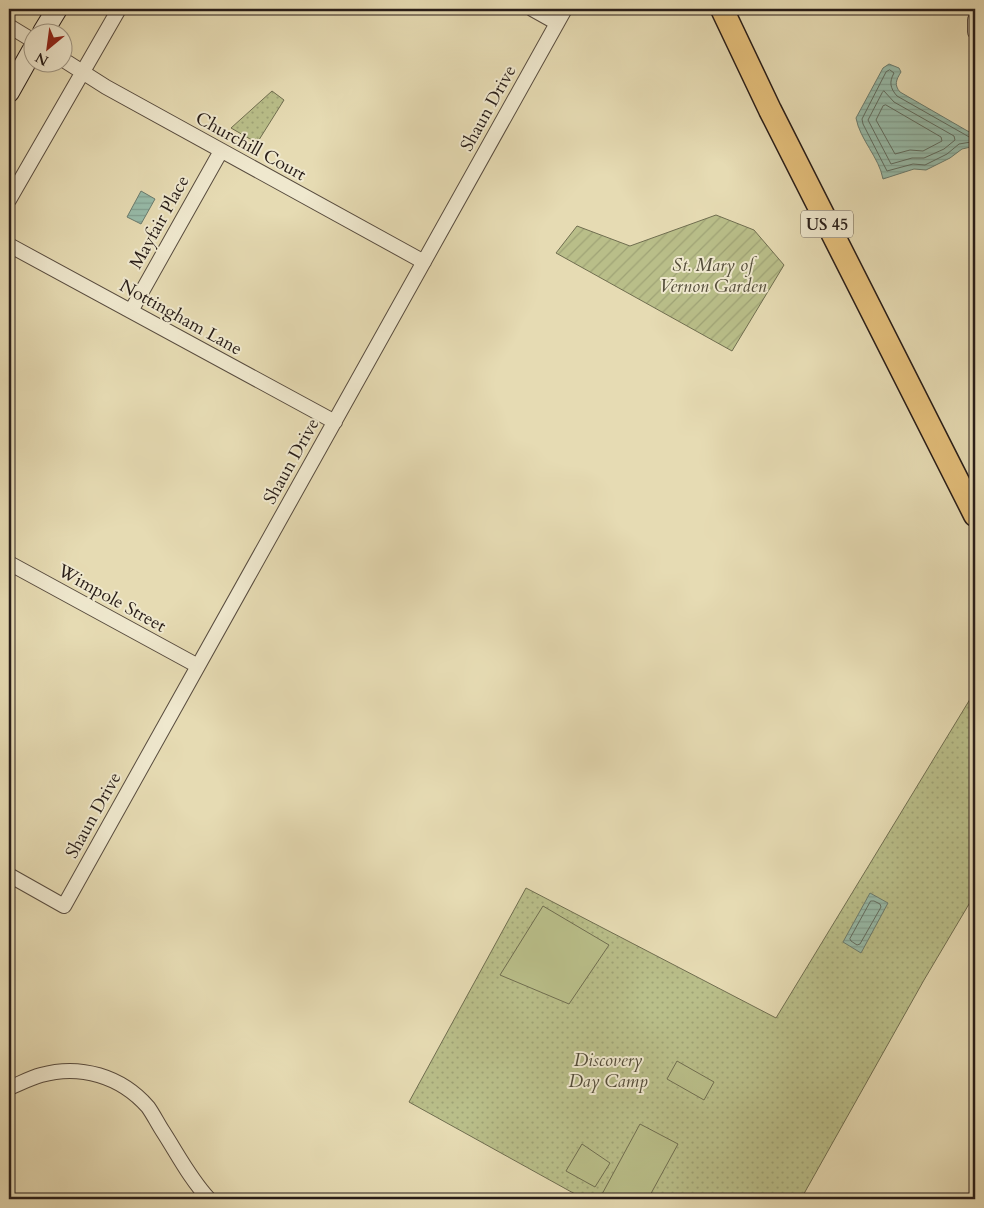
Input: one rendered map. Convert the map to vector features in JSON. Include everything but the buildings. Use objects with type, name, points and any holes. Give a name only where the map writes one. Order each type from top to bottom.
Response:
[{"type":"main road","points":[[49,22],[57,9]]},
{"type":"main road","name":"US 45","points":[[722,9],[770,110],[975,515]]},
{"type":"main road","points":[[9,92],[22,69]]},
{"type":"main road","points":[[951,470],[965,480],[975,484]]},
{"type":"street","points":[[9,200],[119,9]]},
{"type":"street","points":[[532,9],[557,23]]},
{"type":"street","name":"Shaun Drive","points":[[9,875],[64,906],[565,9]]},
{"type":"street","points":[[975,20],[975,32]]},
{"type":"street","points":[[9,26],[22,34]]},
{"type":"street","name":"Churchill Court","points":[[72,66],[221,151],[424,262]]},
{"type":"street","name":"Mayfair Place","points":[[131,311],[221,151]]},
{"type":"street","name":"Nottingham Lane","points":[[9,245],[335,422]]},
{"type":"street","name":"Wimpole Street","points":[[9,563],[198,666]]},
{"type":"street","points":[[9,1088],[40,1075],[61,1071],[100,1074],[120,1083],[148,1108],[199,1188],[209,1199]]},
{"type":"green space","points":[[272,91],[284,100],[257,143],[231,128]]},
{"type":"green space","name":"St. Mary of Vernon Garden","points":[[716,215],[754,230],[784,265],[732,351],[556,253],[577,226],[630,246]]},
{"type":"green space","name":"Discovery Day Camp","points":[[975,691],[975,894],[924,980],[801,1199],[584,1199],[409,1102],[526,888],[776,1018]]},
{"type":"green space","points":[[543,906],[609,945],[569,1004],[500,975]]},
{"type":"green space","points":[[677,1061],[714,1082],[704,1100],[667,1079]]},
{"type":"green space","points":[[640,1124],[678,1144],[648,1199],[606,1199],[601,1196]]},
{"type":"green space","points":[[582,1144],[610,1163],[595,1187],[566,1171]]},
{"type":"water","points":[[889,64],[899,68],[901,72],[896,82],[900,92],[971,133],[975,132],[975,146],[962,149],[950,158],[926,170],[914,169],[883,179],[878,163],[861,134],[856,118],[883,68]]},
{"type":"water","points":[[141,191],[155,199],[141,224],[127,217]]},
{"type":"water","points":[[870,893],[888,903],[861,953],[843,942]]}]
